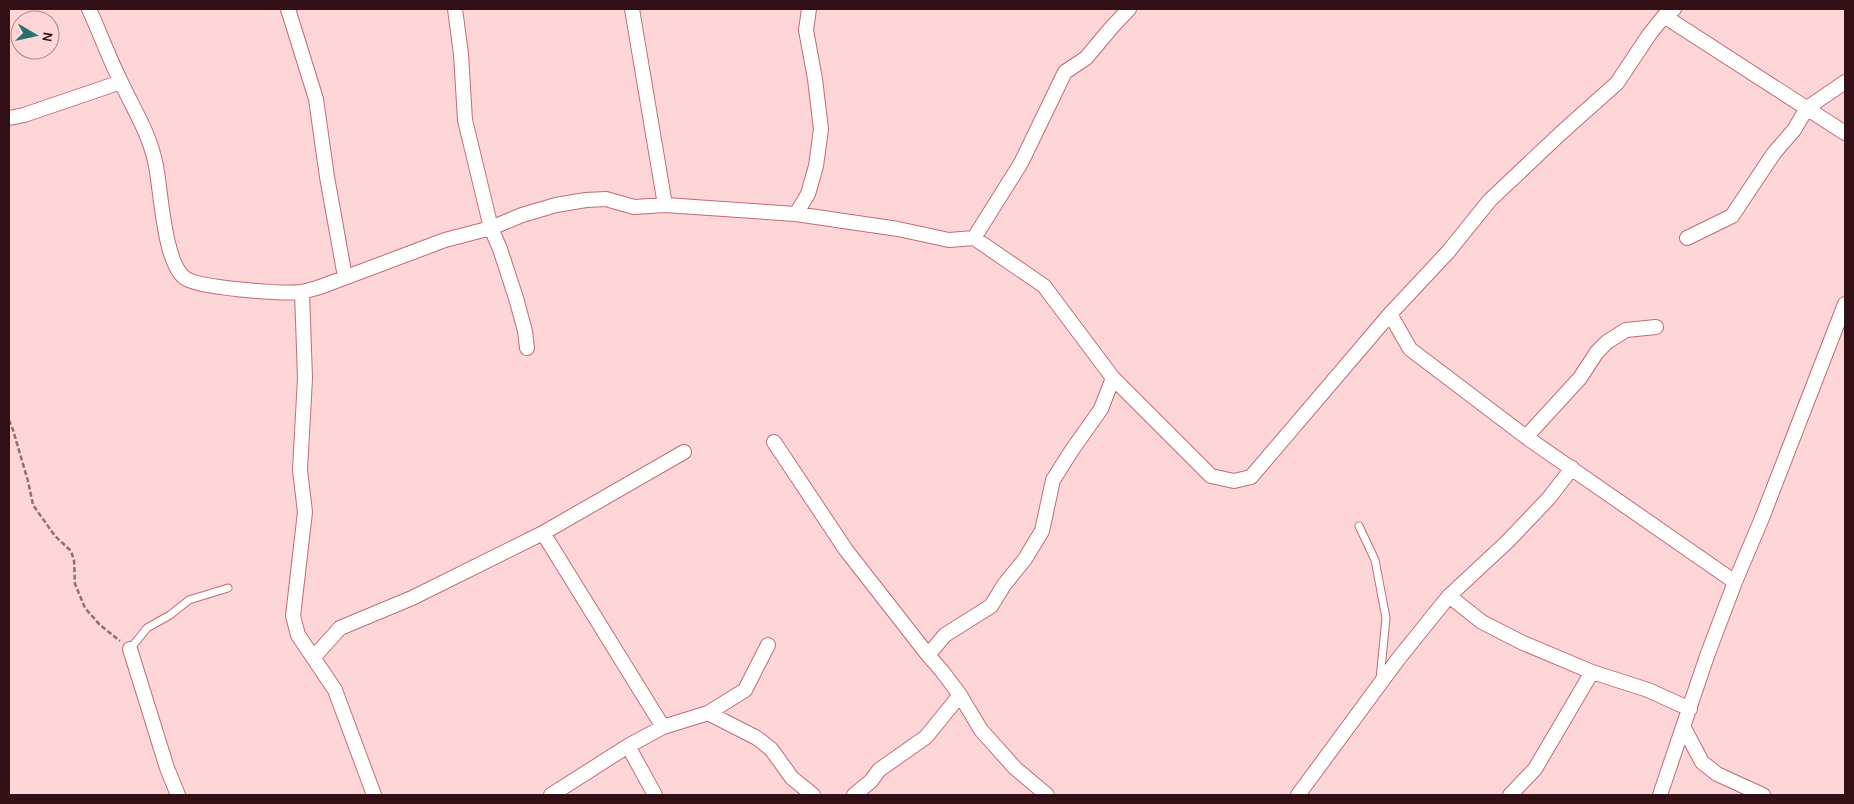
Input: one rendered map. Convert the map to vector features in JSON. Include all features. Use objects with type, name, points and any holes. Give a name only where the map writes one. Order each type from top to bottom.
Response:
[{"type":"street","points":[[89,9],[120,82],[149,137],[156,165],[165,227],[178,271],[185,278],[197,284],[274,293],[302,292],[445,240],[491,228],[522,215],[556,205],[586,200],[606,199],[634,208],[665,205],[796,214],[898,229],[949,240],[974,238],[1044,286],[1113,378],[1211,476],[1234,481],[1251,477],[1390,314],[1448,252],[1490,200],[1561,133],[1618,84],[1669,12],[1845,133]]},
{"type":"street","points":[[288,9],[316,100],[327,177],[345,277]]},
{"type":"street","points":[[455,9],[461,54],[465,120],[491,228],[503,257],[516,298],[525,331],[527,348]]},
{"type":"street","points":[[632,9],[665,205]]},
{"type":"street","points":[[796,214],[808,194],[816,166],[820,129],[815,79],[806,30],[809,9]]},
{"type":"street","points":[[974,238],[1021,163],[1064,72],[1086,58],[1112,26],[1129,9]]},
{"type":"street","points":[[9,118],[24,115],[120,82]]},
{"type":"street","points":[[1687,238],[1732,216],[1774,153],[1794,130],[1807,108],[1845,82]]},
{"type":"street","points":[[302,292],[305,378],[300,470],[304,512],[293,616],[298,635],[335,690],[374,795]]},
{"type":"street","points":[[1660,795],[1735,582],[1762,518],[1845,304]]},
{"type":"street","points":[[1390,314],[1410,349],[1526,437],[1735,582]]},
{"type":"street","points":[[1526,437],[1580,378],[1597,352],[1607,342],[1626,330],[1656,327]]},
{"type":"street","points":[[928,655],[944,635],[991,606],[1004,585],[1025,559],[1042,531],[1053,480],[1101,409],[1113,378]]},
{"type":"street","points":[[774,442],[846,550],[942,671],[982,730],[1006,759],[1047,795]]},
{"type":"street","points":[[314,657],[340,628],[412,598],[543,532],[684,452]]},
{"type":"street","points":[[1298,795],[1399,658],[1449,596],[1507,542],[1549,498],[1572,468]]},
{"type":"street","points":[[543,532],[663,727]]},
{"type":"street","points":[[1449,596],[1482,622],[1520,642],[1592,672],[1648,690],[1690,709]]},
{"type":"street","points":[[552,795],[628,746],[663,727],[708,713],[745,690],[768,645]]},
{"type":"street","points":[[130,649],[167,768],[178,795]]},
{"type":"street","points":[[1510,795],[1535,769],[1592,672]]},
{"type":"street","points":[[854,795],[871,781],[879,770],[926,737],[960,695]]},
{"type":"street","points":[[708,713],[757,738],[771,749],[792,778],[812,795]]},
{"type":"street","points":[[1684,728],[1702,762],[1717,774],[1763,795]]},
{"type":"street","points":[[628,746],[655,795]]},
{"type":"lane","points":[[1358,526],[1375,560],[1386,618],[1379,686]]},
{"type":"lane","points":[[130,649],[147,628],[170,615],[189,600],[228,588]]},
{"type":"path","points":[[9,420],[14,430],[28,481],[32,505],[55,536],[71,551],[74,560],[75,584],[85,608],[100,625],[130,649]]}]
